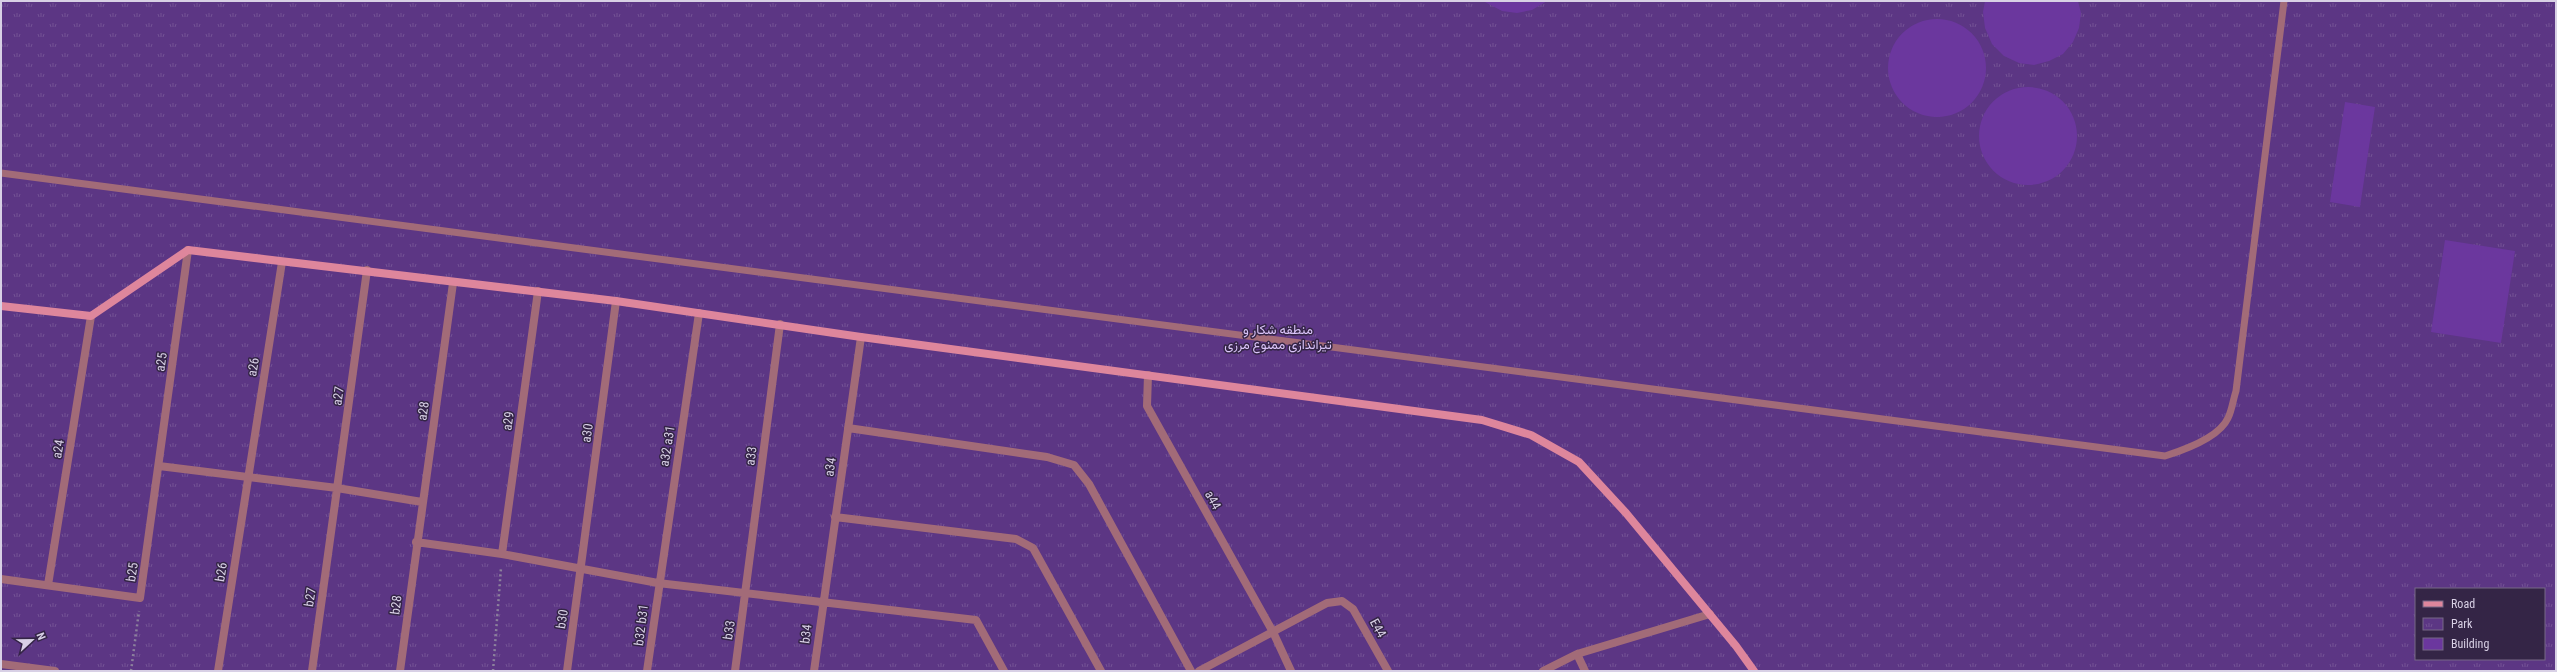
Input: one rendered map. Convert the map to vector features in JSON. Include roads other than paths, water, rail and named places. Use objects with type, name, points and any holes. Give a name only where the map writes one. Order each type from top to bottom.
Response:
[{"type":"main road","points":[[1,306],[91,316],[188,250],[282,262],[367,270],[453,283],[538,291],[616,301],[861,337],[1482,420],[1531,435],[1579,462],[1626,513],[1710,614],[1754,671]]},
{"type":"street","name":"a25","points":[[157,476],[188,250]]},
{"type":"street","name":"a26","points":[[249,476],[282,262]]},
{"type":"street","name":"a27","points":[[332,526],[367,270]]},
{"type":"street","name":"a28","points":[[416,542],[453,283]]},
{"type":"street","name":"a29","points":[[502,554],[538,291]]},
{"type":"street","name":"a30","points":[[581,569],[616,301]]},
{"type":"street","name":"a32 a31","points":[[658,583],[699,313]]},
{"type":"street","name":"a24","points":[[48,585],[91,316]]},
{"type":"street","name":"a33","points":[[746,592],[780,324]]},
{"type":"street","name":"a34","points":[[822,601],[861,337]]},
{"type":"street","name":"a44","points":[[1148,375],[1147,406],[1272,632],[1291,671]]},
{"type":"street","points":[[848,428],[1047,457],[1074,465],[1089,484],[1191,671]]},
{"type":"street","points":[[159,466],[337,488],[422,502]]},
{"type":"street","name":"b25","points":[[48,585],[140,598],[157,476]]},
{"type":"street","name":"b26","points":[[218,671],[249,476]]},
{"type":"street","points":[[835,516],[1016,539],[1033,548],[1101,671]]},
{"type":"street","name":"b27","points":[[312,671],[332,526]]},
{"type":"street","points":[[416,542],[502,554],[658,583],[746,592],[976,620],[1004,671]]},
{"type":"street","name":"b28","points":[[400,671],[416,542]]},
{"type":"street","name":"b30","points":[[567,671],[581,569]]},
{"type":"street","points":[[1,579],[48,585]]},
{"type":"street","name":"b32 b31","points":[[647,671],[658,583]]},
{"type":"street","name":"b33","points":[[736,671],[746,592]]},
{"type":"street","name":"b34","points":[[814,671],[822,601]]},
{"type":"street","name":"E44","points":[[1272,632],[1327,603],[1342,601],[1354,609],[1388,671]]},
{"type":"street","points":[[1543,671],[1577,654],[1710,614]]},
{"type":"street","points":[[1199,671],[1272,632]]},
{"type":"street","points":[[1577,654],[1585,671]]},
{"type":"street","points":[[1,664],[55,671]]},
{"type":"lane","points":[[1,173],[2165,456],[2187,449],[2210,436],[2228,420],[2236,391],[2284,1]]},
{"type":"park label","name":"منطقه شکار و تیراندازی ممنوع مرزی","points":[[1278,336]]}]
